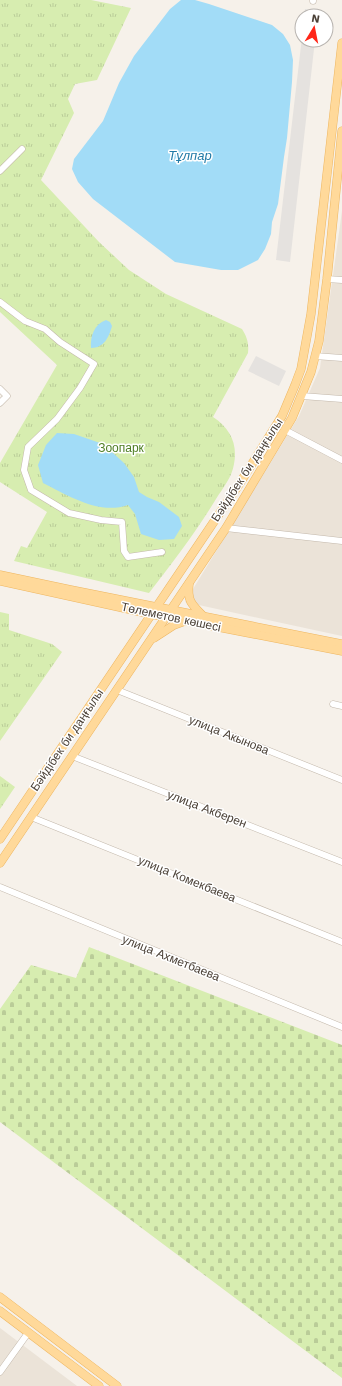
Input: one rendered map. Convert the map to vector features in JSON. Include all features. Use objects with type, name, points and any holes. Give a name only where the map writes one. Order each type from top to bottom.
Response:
[{"type":"main road","name":"Бәйдібек би даңғылы","points":[[0,840],[240,483],[282,416],[299,376],[307,339],[342,43]]},
{"type":"main road","name":"Бәйдібек би даңғылы","points":[[0,863],[165,616],[226,528],[285,430],[302,396],[311,372],[318,340],[338,199],[342,131]]},
{"type":"main road","name":"Төлеметов көшесі","points":[[0,575],[342,644]]},
{"type":"main road","name":"Төлеметов көшесі","points":[[0,581],[151,614],[342,651]]},
{"type":"main road","points":[[189,582],[188,596],[190,601],[203,616]]},
{"type":"main road","points":[[150,640],[166,630],[186,621]]},
{"type":"main road","points":[[80,720],[92,727]]},
{"type":"main road","points":[[0,1297],[117,1386]]},
{"type":"main road","points":[[0,1312],[99,1386]]},
{"type":"street","points":[[1,168],[22,149]]},
{"type":"street","points":[[327,279],[342,280]]},
{"type":"street","points":[[0,302],[25,321],[45,329],[66,346],[94,364],[80,388],[57,419],[28,448],[24,470],[31,490],[69,513],[101,520],[122,522],[124,551],[128,557],[162,552]]},
{"type":"street","points":[[315,356],[342,358]]},
{"type":"street","points":[[0,389],[7,396],[0,404]]},
{"type":"street","points":[[302,396],[342,399]]},
{"type":"street","points":[[285,430],[342,460]]},
{"type":"street","points":[[226,528],[342,540]]},
{"type":"street","name":"улица Акынова","points":[[117,690],[342,780]]},
{"type":"street","points":[[333,704],[342,706]]},
{"type":"street","name":"улица Акберен","points":[[72,756],[342,862]]},
{"type":"street","name":"улица Комекбаева","points":[[31,817],[342,942]]},
{"type":"street","name":"улица Ахметбаева","points":[[0,887],[342,1027]]},
{"type":"street","points":[[0,1372],[28,1333]]},
{"type":"shaded area","points":[[301,48],[314,48],[290,262],[276,260]]},
{"type":"shaded area","points":[[342,211],[342,636],[185,602],[299,416],[320,368]]},
{"type":"shaded area","points":[[256,356],[286,371],[279,386],[248,371]]},
{"type":"shaded area","points":[[0,1328],[77,1386],[0,1386]]},
{"type":"green space","name":"Зоопарк","points":[[0,0],[91,0],[131,8],[97,80],[75,84],[68,99],[74,113],[41,180],[99,242],[129,270],[166,294],[242,329],[247,340],[248,353],[213,417],[224,426],[234,443],[235,457],[231,473],[224,487],[192,535],[149,593],[14,561],[21,546],[27,548],[47,512],[0,482],[0,463],[57,365],[0,312]]},
{"type":"green space","points":[[0,612],[9,614],[9,630],[52,644],[62,652],[0,741]]},
{"type":"green space","points":[[0,776],[15,787],[0,809]]},
{"type":"green space","points":[[89,947],[342,1045],[342,1378],[0,1122],[0,1009],[31,965],[76,978]]},
{"type":"water","name":"Тұлпар","points":[[181,0],[195,0],[272,25],[283,34],[290,45],[293,60],[292,82],[287,138],[278,204],[272,222],[271,234],[265,249],[258,260],[238,270],[221,270],[175,262],[93,199],[78,182],[72,169],[74,159],[103,121],[119,83],[134,56],[170,9]]},
{"type":"water","points":[[106,320],[110,322],[112,326],[107,338],[103,344],[96,348],[91,348],[91,340],[94,331],[98,325]]},
{"type":"water","points":[[57,433],[74,434],[103,444],[124,463],[134,477],[139,492],[159,502],[179,517],[182,526],[174,539],[159,540],[141,534],[135,514],[128,505],[106,508],[95,506],[84,503],[43,483],[38,465],[46,445]]}]
